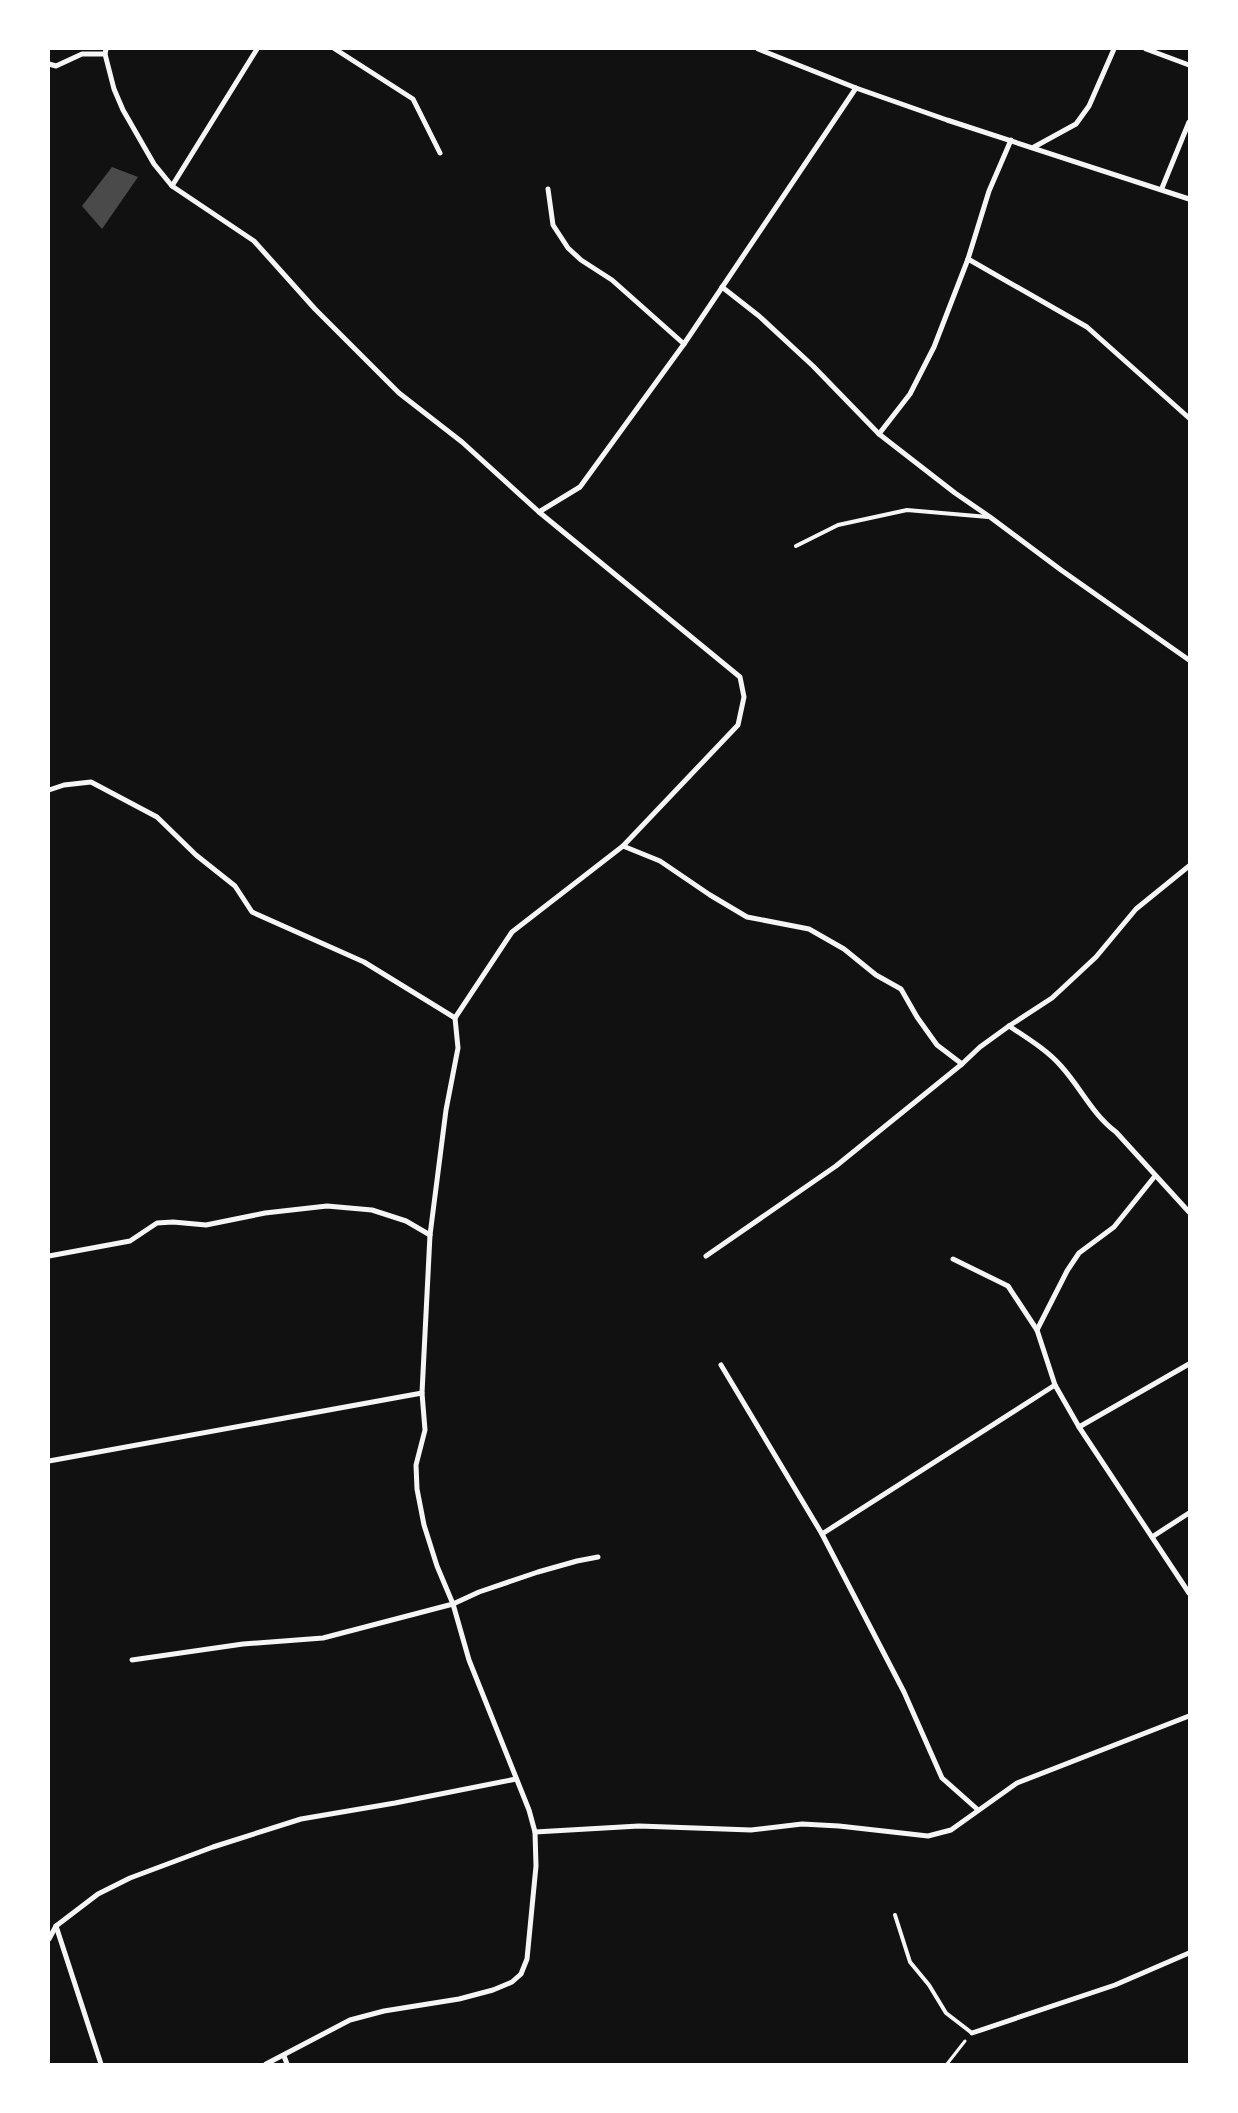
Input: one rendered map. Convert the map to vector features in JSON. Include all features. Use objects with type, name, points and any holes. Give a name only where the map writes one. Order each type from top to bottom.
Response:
[{"type":"street","points":[[172,186],[256,49]]},
{"type":"street","points":[[335,49],[413,99],[440,153]]},
{"type":"street","points":[[758,49],[856,88],[947,120],[1162,188],[1189,199]]},
{"type":"street","points":[[1034,147],[1076,124],[1089,106],[1114,49]]},
{"type":"street","points":[[1146,49],[1189,65]]},
{"type":"street","points":[[49,64],[56,66],[82,54],[106,51],[114,89],[123,110],[154,164],[172,186],[254,241],[315,309],[399,394],[462,442],[538,512],[740,677],[744,697],[738,726],[623,846],[512,932],[455,1018],[458,1048],[446,1110],[430,1235],[422,1393],[426,1430],[416,1465],[417,1489],[424,1525],[437,1566],[453,1604],[469,1660],[529,1810],[535,1832],[536,1866],[527,1959],[521,1974],[512,1982],[493,1990],[459,1999],[384,2011],[350,2020],[266,2064]]},
{"type":"street","points":[[538,512],[580,487],[684,344],[856,88]]},
{"type":"street","points":[[1162,188],[1189,122]]},
{"type":"street","points":[[879,434],[910,394],[934,347],[968,259],[989,191],[1011,140]]},
{"type":"street","points":[[548,189],[553,225],[568,248],[581,260],[612,280],[684,344]]},
{"type":"street","points":[[968,259],[1087,327],[1189,418]]},
{"type":"street","points":[[722,287],[759,316],[813,366],[879,434],[955,493],[1189,660]]},
{"type":"street","points":[[49,790],[64,784],[91,782],[157,817],[196,855],[235,886],[252,912],[364,962],[455,1018]]},
{"type":"street","points":[[623,846],[660,861],[710,895],[747,917],[809,929],[844,950],[876,974],[901,989],[937,1045],[962,1064]]},
{"type":"street","points":[[706,1256],[836,1166],[962,1064],[980,1047],[1052,998],[1096,958],[1136,909],[1189,866]]},
{"type":"street","points":[[1009,1026],[1061,1066],[1102,1122],[1116,1132],[1189,1212]]},
{"type":"street","points":[[1036,1330],[1067,1271],[1079,1254],[1114,1227],[1155,1176]]},
{"type":"street","points":[[49,1256],[130,1241],[157,1223],[172,1222],[206,1225],[266,1214],[327,1206],[372,1210],[406,1220],[430,1235]]},
{"type":"street","points":[[953,1259],[1008,1286],[1036,1330],[1055,1385],[1079,1427],[1189,1593]]},
{"type":"street","points":[[1079,1427],[1189,1364]]},
{"type":"street","points":[[721,1365],[822,1534],[904,1692],[942,1778],[977,1810]]},
{"type":"street","points":[[822,1534],[1055,1385]]},
{"type":"street","points":[[49,1462],[422,1393]]},
{"type":"street","points":[[1152,1537],[1189,1512]]},
{"type":"street","points":[[132,1660],[244,1644],[323,1638],[453,1604],[538,1572],[598,1557]]},
{"type":"street","points":[[535,1832],[639,1826],[751,1830],[802,1824],[839,1826],[928,1836],[951,1830],[1017,1783],[1189,1716]]},
{"type":"street","points":[[49,1939],[56,1926],[98,1894],[121,1882],[248,1835],[301,1819],[516,1779]]},
{"type":"street","points":[[56,1926],[101,2064]]},
{"type":"street","points":[[972,2033],[1115,1986],[1189,1953]]},
{"type":"street","points":[[284,2056],[287,2064]]},
{"type":"lane","points":[[796,546],[838,525],[907,510],[990,517]]},
{"type":"lane","points":[[895,1915],[910,1962],[929,1985],[946,2013],[972,2033]]},
{"type":"path","points":[[947,2064],[972,2033]]},
{"type":"building","points":[[112,167],[138,177],[102,229],[82,206]]}]
